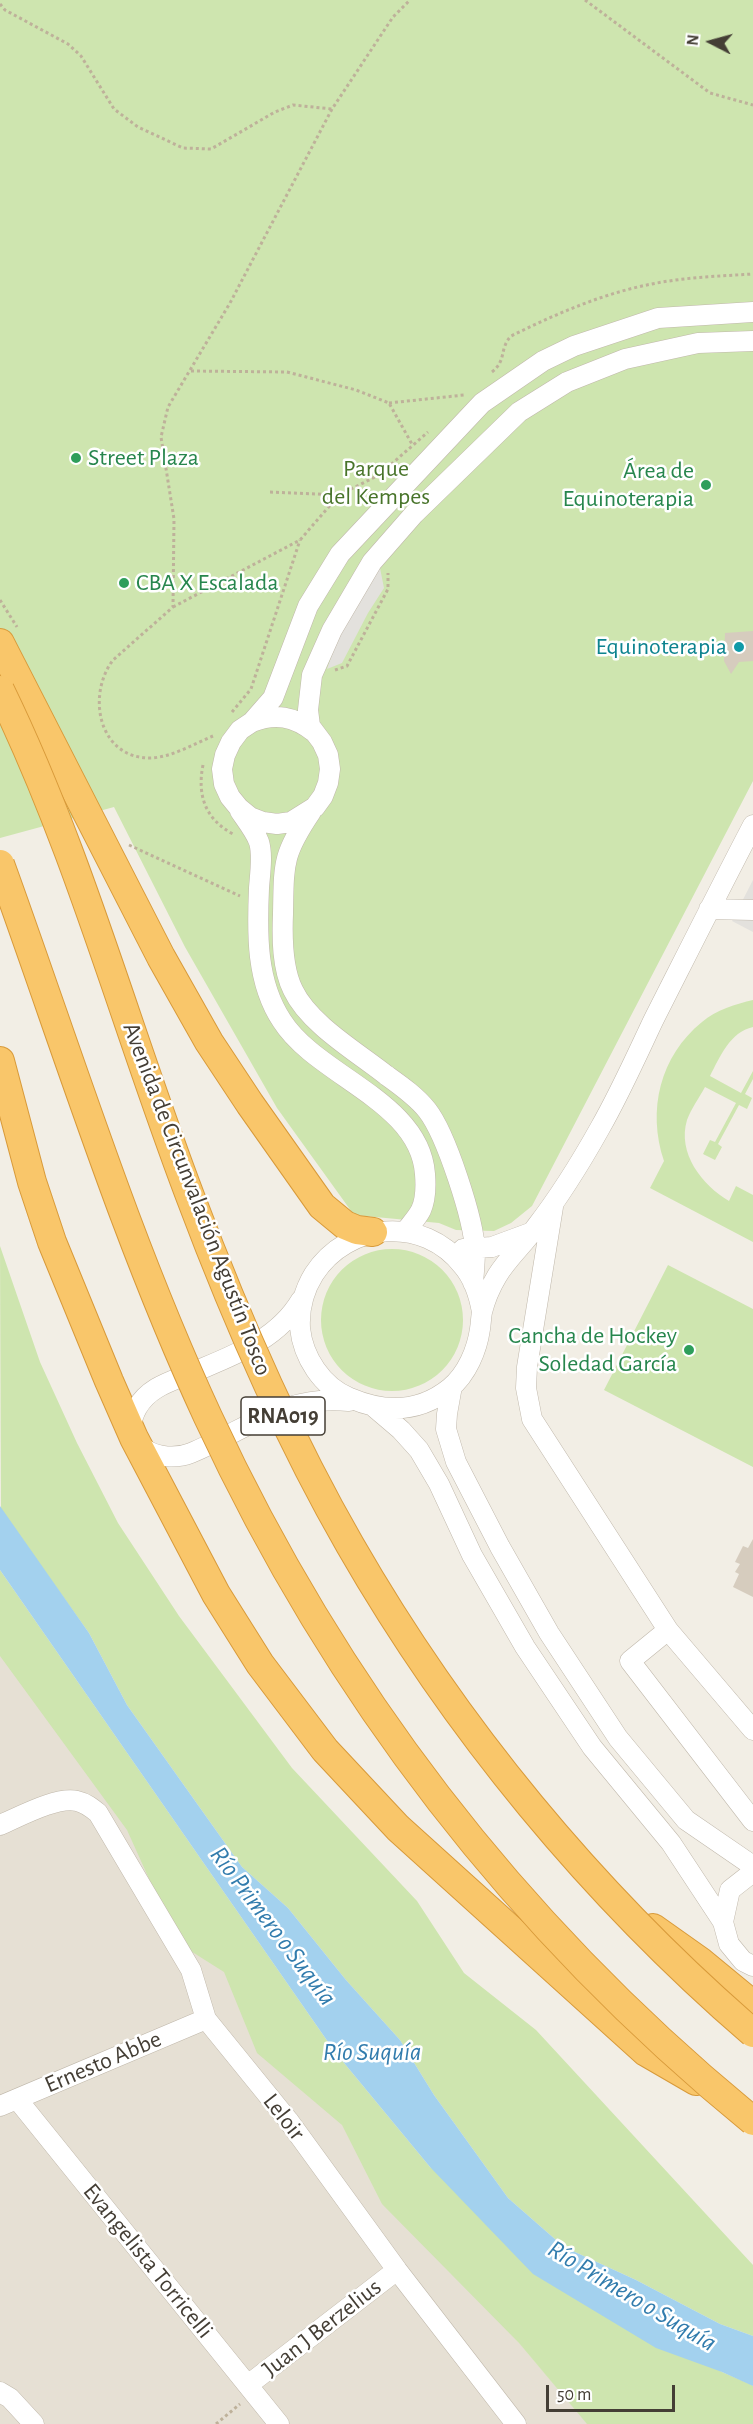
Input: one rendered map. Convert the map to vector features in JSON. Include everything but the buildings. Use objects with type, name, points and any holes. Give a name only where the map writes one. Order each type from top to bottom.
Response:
[{"type":"highway","points":[[11,640],[161,957],[209,1042],[322,1206],[345,1225],[357,1230],[373,1232]]},
{"type":"highway","name":"Avenida de Circunvalación Agustín Tosco","points":[[0,690],[53,809],[212,1255],[269,1388],[351,1547],[430,1672],[497,1764],[528,1802],[616,1902],[700,1985],[753,2032]]},
{"type":"highway","name":"RNA019","points":[[0,864],[102,1152],[159,1304],[232,1468],[320,1627],[388,1731],[520,1899],[606,1989],[753,2121]]},
{"type":"highway","points":[[0,1061],[32,1182],[52,1242],[134,1438],[202,1569],[237,1629],[280,1693],[325,1750],[389,1820],[645,2052],[722,2095]]},
{"type":"highway","points":[[616,1902],[701,1962],[753,2006]]},
{"type":"street","points":[[252,722],[275,694],[308,606],[340,554],[482,403],[543,361],[574,346],[658,318],[753,312]]},
{"type":"street","points":[[314,732],[308,717],[310,686],[332,630],[372,562],[414,514],[519,412],[567,382],[625,359],[698,343],[753,341]]},
{"type":"street","points":[[405,1233],[421,1210],[426,1187],[424,1164],[415,1142],[399,1119],[312,1053],[282,1021],[271,1000],[263,972],[258,940],[259,843],[227,790],[222,769],[231,742],[240,730],[262,718],[284,717],[305,724],[322,742],[328,755],[330,769],[323,796],[293,840],[284,867],[282,928],[288,979],[296,996],[308,1011],[345,1044],[411,1093],[428,1110],[445,1140],[469,1219],[475,1249],[473,1282]]},
{"type":"street","points":[[238,808],[263,822],[277,824],[291,822],[315,807]]},
{"type":"street","points":[[482,1312],[473,1282],[464,1267],[440,1245],[429,1239],[390,1231],[373,1232],[356,1237],[332,1252],[312,1278],[293,1313],[283,1324],[235,1354],[151,1392],[136,1410],[132,1428],[134,1438],[149,1452],[158,1456],[181,1456],[291,1406],[322,1399],[390,1409],[414,1406],[437,1397],[452,1386],[465,1370],[476,1350],[482,1312],[498,1276],[554,1203],[601,1126],[753,825]]},
{"type":"street","points":[[709,909],[753,910]]},
{"type":"street","points":[[554,1203],[527,1367],[526,1388],[532,1419],[668,1630],[753,1730]]},
{"type":"street","points":[[440,1245],[475,1249],[492,1247],[532,1232]]},
{"type":"street","points":[[305,1292],[300,1327],[307,1354],[321,1377],[332,1388],[366,1405],[401,1430],[419,1450],[439,1484],[472,1556],[525,1647],[592,1747],[671,1844],[723,1922],[729,1944],[743,1961],[753,1966]]},
{"type":"street","points":[[452,1386],[446,1429],[456,1462],[500,1547],[549,1633],[618,1738],[686,1820],[753,1866]]},
{"type":"street","points":[[668,1630],[630,1661],[753,1821]]},
{"type":"street","name":"Leloir","points":[[0,1825],[55,1803],[76,1800],[87,1804],[98,1813],[191,1970],[206,2019],[288,2120],[397,2270],[516,2424]]},
{"type":"street","points":[[723,1922],[730,1890],[753,1872]]},
{"type":"street","name":"Ernesto Abbe","points":[[9,2102],[206,2019]]},
{"type":"street","name":"Evangelista Torricelli","points":[[9,2102],[279,2424]]},
{"type":"street","name":"Juan J Berzelius","points":[[251,2389],[397,2270]]},
{"type":"street","points":[[0,2392],[10,2398],[33,2424]]},
{"type":"path","points":[[173,607],[174,519],[161,437],[168,407],[230,303],[332,109],[393,17],[410,0]]},
{"type":"path","points":[[585,0],[710,93],[753,105]]},
{"type":"path","points":[[0,4],[5,10],[68,44],[81,56],[114,110],[138,127],[183,148],[210,149],[275,111],[293,105],[332,109]]},
{"type":"path","points":[[191,371],[287,372],[356,390],[389,403],[465,395]]},
{"type":"path","points":[[389,403],[413,446]]},
{"type":"path","points":[[270,492],[339,495]]},
{"type":"path","points":[[214,735],[164,756],[141,757],[117,747],[103,729],[99,703],[106,669],[113,660],[173,607],[300,540]]},
{"type":"path","points":[[329,673],[347,666],[388,589],[388,565]]},
{"type":"path","points":[[0,600],[11,640]]},
{"type":"path","points":[[125,843],[258,904]]},
{"type":"path","points":[[216,2424],[251,2389]]},
{"type":"shaded area","points":[[380,568],[384,588],[342,663],[327,669],[338,637],[360,596]]},
{"type":"shaded area","points":[[753,880],[753,932],[732,921]]},
{"type":"shaded area","points":[[0,1634],[378,2176],[588,2424],[0,2424]]},
{"type":"green space","name":"Parque del Kempes","points":[[0,0],[753,0],[753,781],[532,1206],[511,1223],[494,1231],[456,1230],[439,1223],[354,1215],[277,1108],[185,947],[114,807],[0,838]]},
{"type":"green space","points":[[753,1000],[753,1027],[738,1034],[732,1040],[710,1076],[741,1093],[753,1071],[753,1079],[745,1094],[752,1098],[747,1109],[739,1105],[718,1144],[722,1147],[715,1160],[703,1154],[710,1140],[715,1142],[736,1103],[705,1087],[687,1120],[685,1132],[689,1156],[694,1167],[710,1186],[729,1201],[736,1186],[753,1195],[753,1242],[650,1188],[664,1161],[659,1142],[657,1104],[667,1067],[676,1051],[702,1022],[726,1008]]},
{"type":"green space","points":[[0,1246],[40,1362],[77,1443],[118,1523],[179,1616],[292,1768],[417,1901],[464,1973],[536,2030],[753,2265],[753,2336],[720,2324],[636,2280],[564,2247],[508,2198],[434,2095],[400,2040],[346,1980],[288,1908],[242,1867],[127,1705],[89,1633],[1,1510]]},
{"type":"green space","points":[[392,1249],[419,1255],[442,1270],[457,1293],[463,1320],[457,1347],[442,1370],[419,1385],[392,1391],[365,1385],[342,1370],[327,1347],[321,1320],[327,1293],[342,1270],[365,1255]]},
{"type":"green space","name":"Cancha de Hockey Soledad García","points":[[668,1265],[753,1309],[753,1467],[604,1390]]},
{"type":"green space","points":[[0,1570],[335,2052],[430,2167],[722,2372],[753,2386],[753,2424],[587,2424],[519,2343],[382,2204],[342,2125],[257,2053],[224,1972],[178,1943],[127,1830],[0,1656]]},
{"type":"water","name":"Río Suquía","points":[[0,1506],[89,1633],[127,1705],[242,1867],[288,1908],[346,1980],[400,2040],[434,2095],[508,2198],[564,2247],[636,2280],[720,2324],[753,2336],[753,2386],[656,2348],[533,2274],[430,2167],[335,2052],[0,1570]]},
{"type":"place","name":"Street Plaza","points":[[76,458]]},
{"type":"place","name":"Área de Equinoterapia","points":[[706,485]]},
{"type":"place","name":"CBA X Escalada","points":[[124,583]]},
{"type":"place","name":"Equinoterapia","points":[[739,647]]},
{"type":"place","name":"Cancha de Hockey Soledad García","points":[[689,1350]]},
{"type":"water label","name":"Río Primero o Suquía","points":[[273,1926]]},
{"type":"water label","name":"Río Primero o Suquía","points":[[632,2296]]}]
